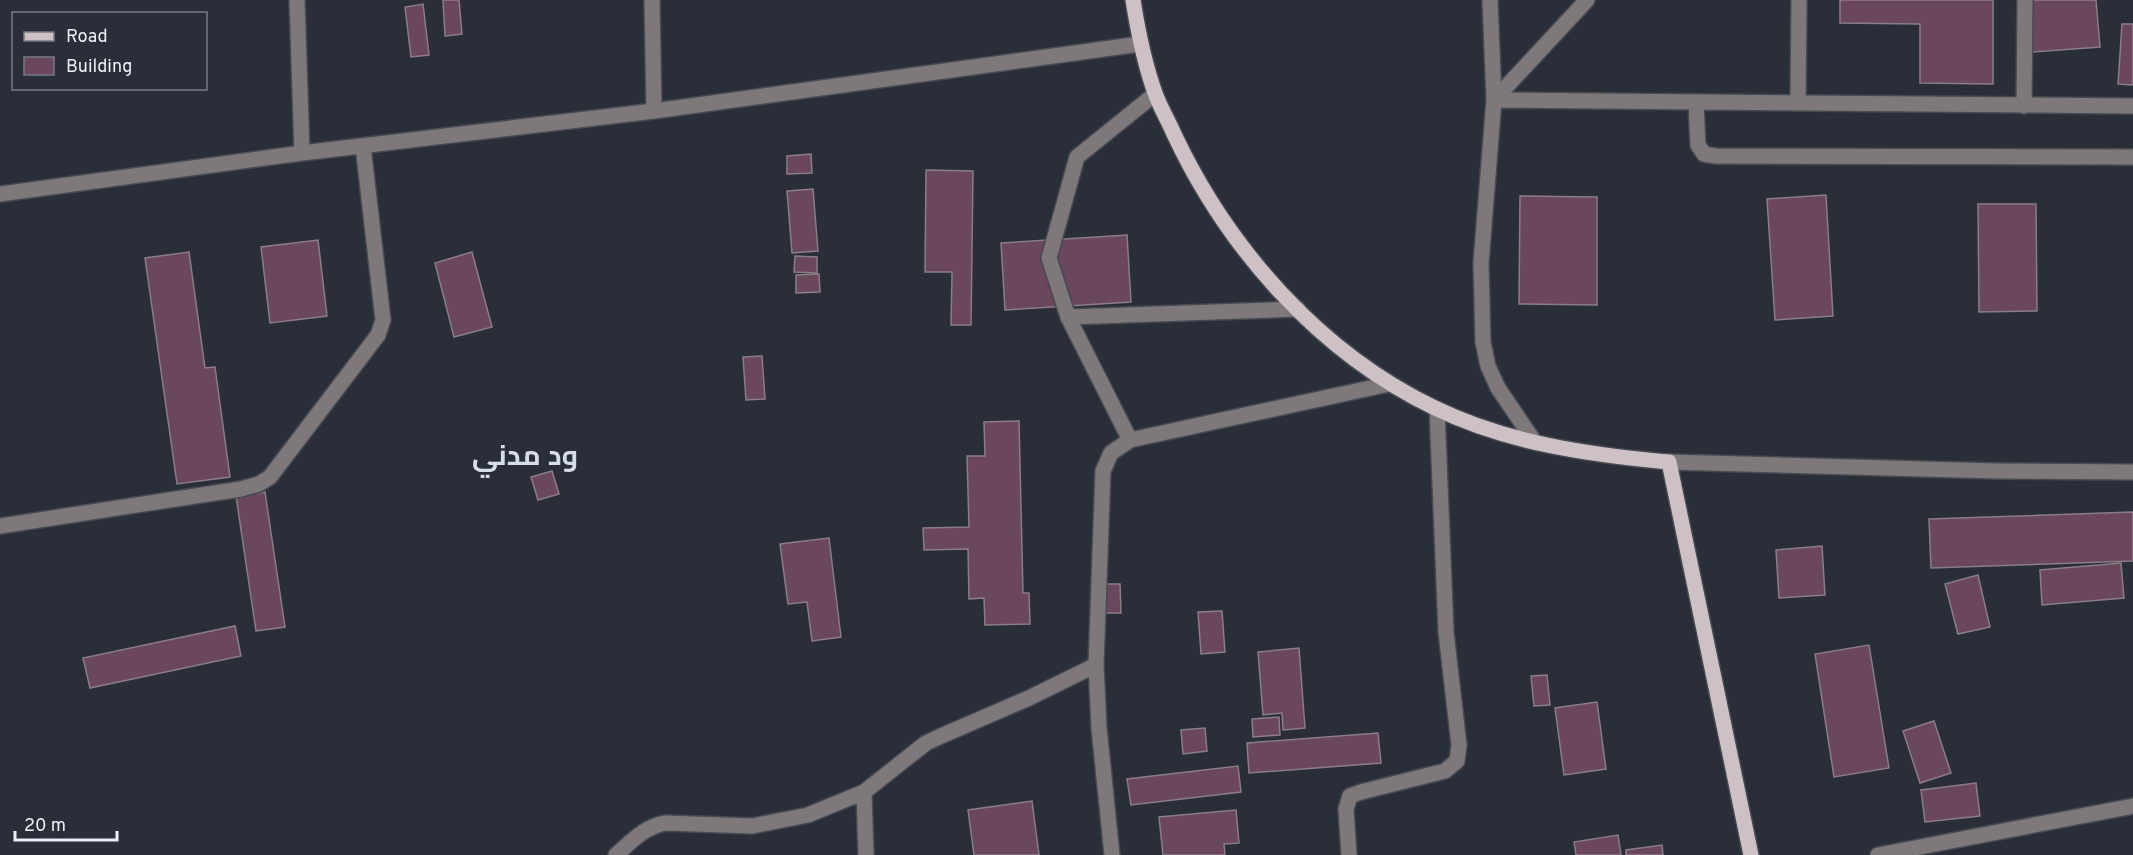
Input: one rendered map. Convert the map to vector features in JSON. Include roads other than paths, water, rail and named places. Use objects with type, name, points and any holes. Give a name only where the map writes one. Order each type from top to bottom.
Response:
[{"type":"main road","points":[[1133,0],[1140,44],[1155,94],[1187,161],[1222,220],[1257,267],[1298,309],[1339,346],[1389,384],[1437,409],[1482,427],[1534,441],[1614,457],[1669,462],[1751,855]]},
{"type":"street","points":[[297,0],[302,153]]},
{"type":"street","points":[[652,0],[654,111]]},
{"type":"street","points":[[1490,0],[1494,100],[1480,263],[1483,342],[1488,366],[1498,388],[1534,441]]},
{"type":"street","points":[[1494,100],[1587,0]]},
{"type":"street","points":[[1798,103],[1799,0]]},
{"type":"street","points":[[2024,106],[2025,0]]},
{"type":"street","points":[[0,194],[302,153],[654,111],[1140,44]]},
{"type":"street","points":[[1130,440],[1068,318],[1049,258],[1077,157],[1155,94]]},
{"type":"street","points":[[1494,100],[2133,106]]},
{"type":"street","points":[[1696,103],[1698,145],[1704,154],[1716,156],[2133,157]]},
{"type":"street","points":[[0,526],[241,489],[259,484],[270,477],[378,335],[383,320],[363,146]]},
{"type":"street","points":[[1068,318],[1298,309]]},
{"type":"street","points":[[1112,855],[1099,728],[1096,665],[1103,471],[1111,453],[1130,440],[1389,384]]},
{"type":"street","points":[[1349,855],[1346,809],[1350,796],[1445,771],[1457,761],[1459,745],[1446,632],[1437,409]]},
{"type":"street","points":[[1669,462],[1996,471],[2133,472]]},
{"type":"street","points":[[616,855],[654,825],[666,823],[752,826],[782,822],[808,815],[864,792],[926,743],[1096,665]]},
{"type":"street","points":[[864,792],[866,855]]},
{"type":"street","points":[[1878,855],[2133,806]]},
{"type":"district","name":"ود مدني","points":[[525,455]]}]
